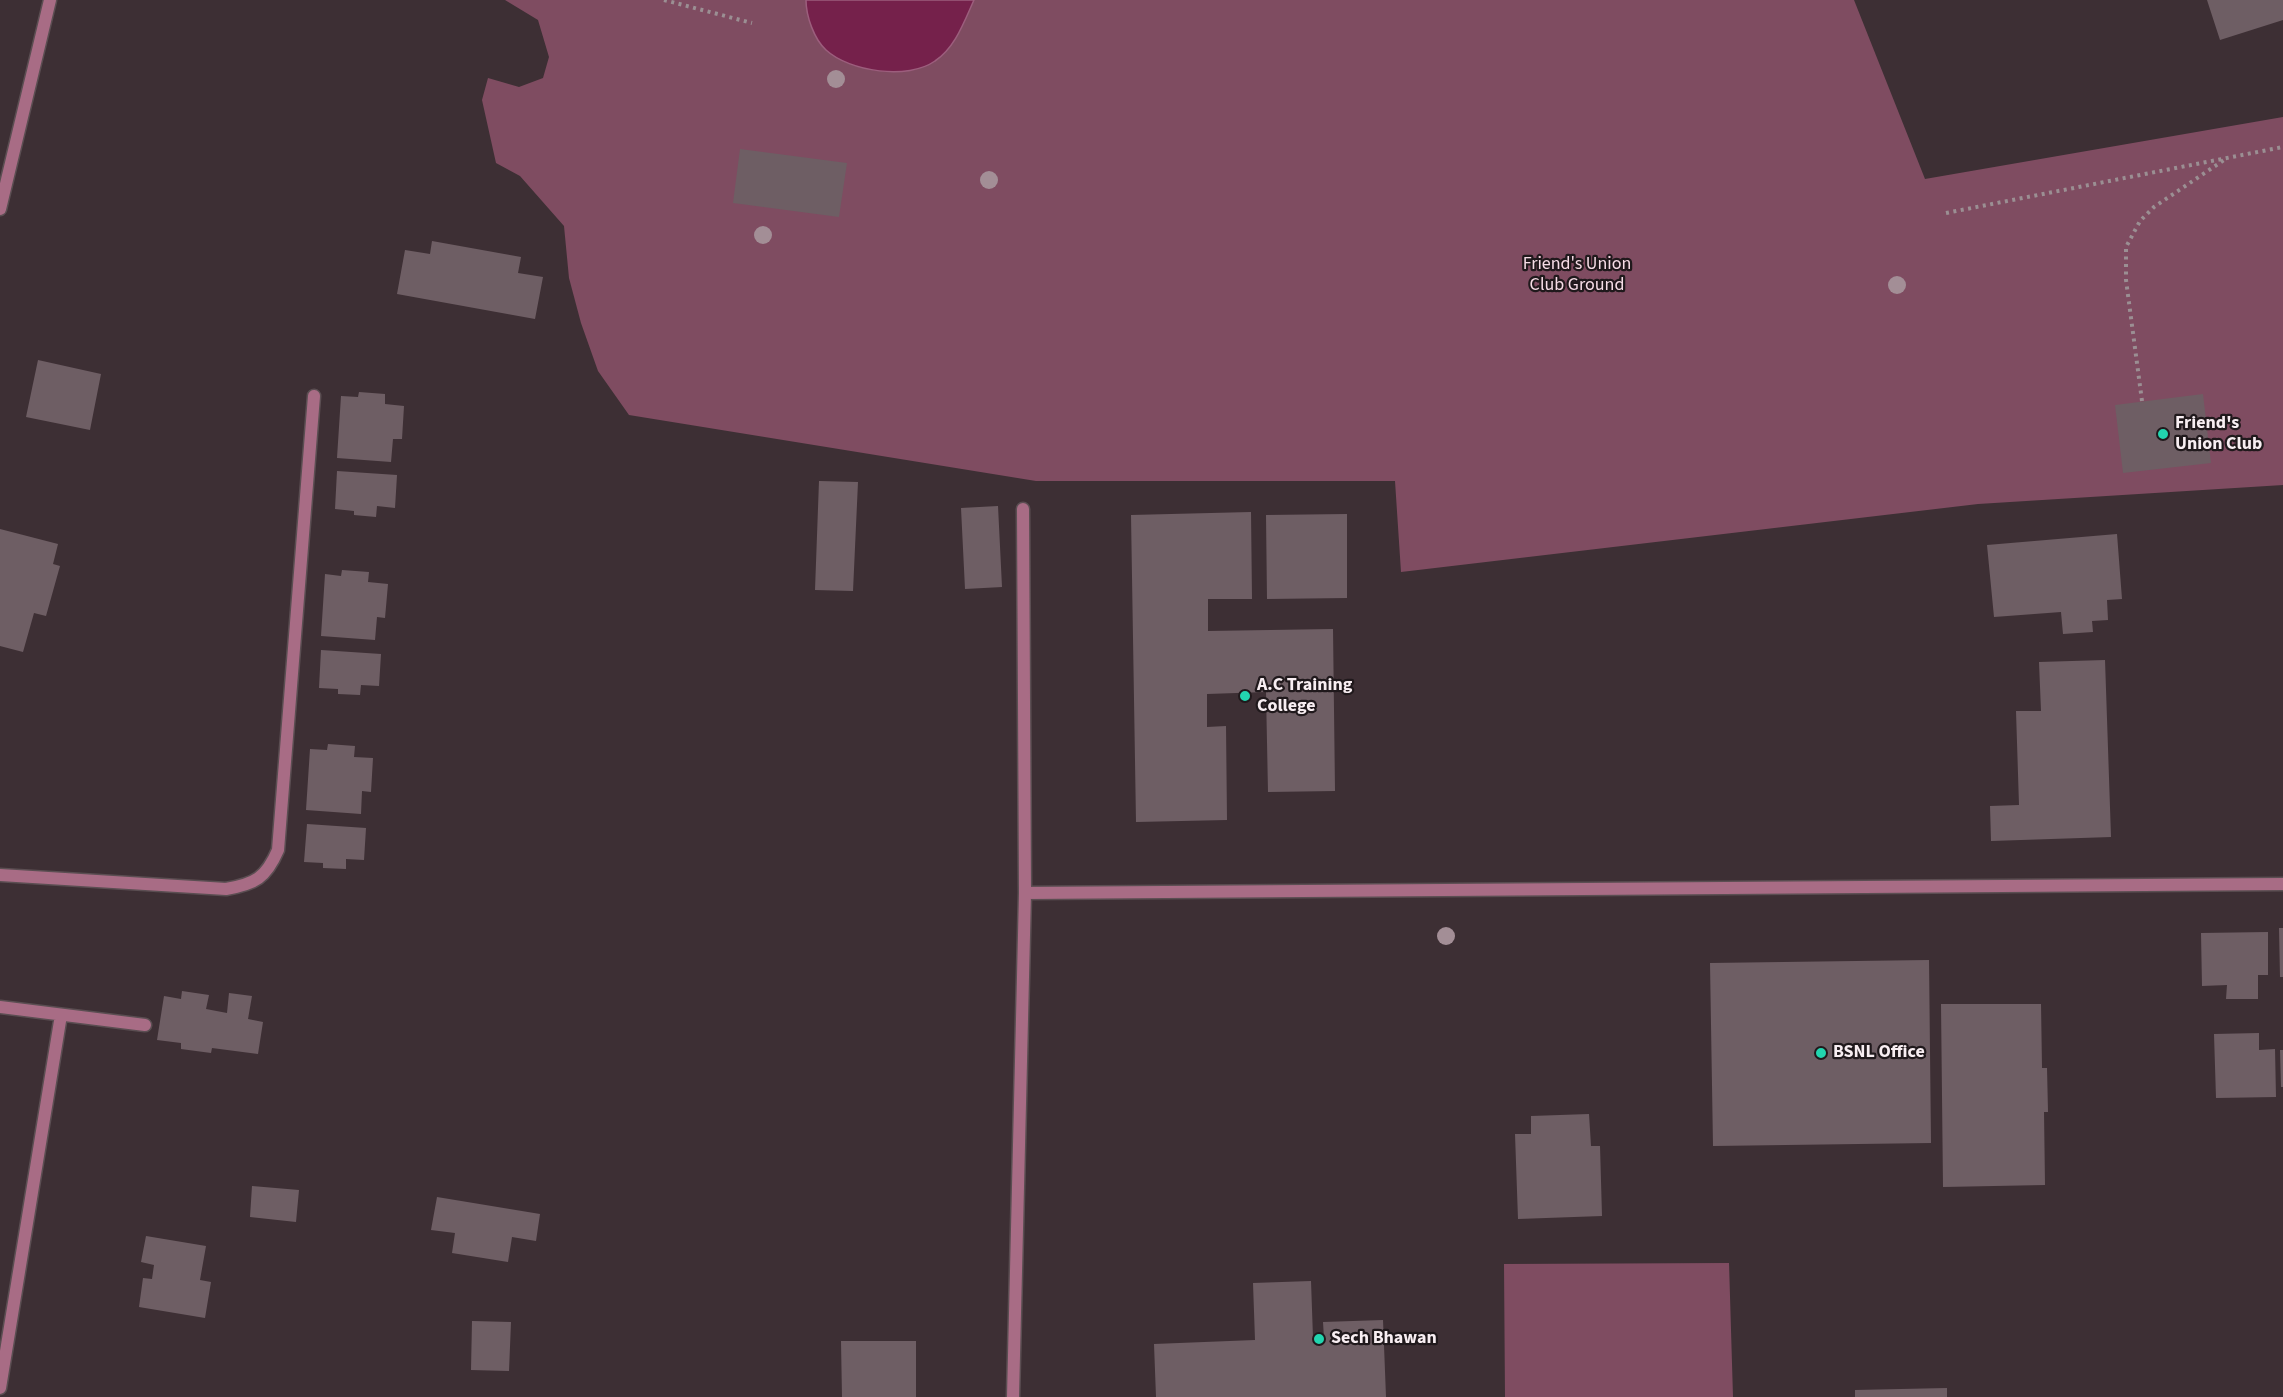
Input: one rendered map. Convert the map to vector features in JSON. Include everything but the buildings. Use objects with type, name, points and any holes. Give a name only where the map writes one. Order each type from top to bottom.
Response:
[{"type":"street","points":[[0,209],[50,0]]},
{"type":"street","points":[[0,875],[226,889],[246,886],[260,878],[271,866],[278,850],[314,396]]},
{"type":"street","points":[[1013,1397],[1025,893],[1023,509]]},
{"type":"street","points":[[1025,893],[2283,884]]},
{"type":"street","points":[[0,1007],[145,1025]]},
{"type":"street","points":[[0,1388],[60,1015]]},
{"type":"path","points":[[664,0],[752,23]]},
{"type":"path","points":[[1946,213],[2283,147]]},
{"type":"path","points":[[2142,401],[2126,280],[2126,247],[2140,221],[2154,207],[2227,158]]},
{"type":"green space","name":"Friend's Union Club Ground","points":[[505,0],[1854,0],[1925,179],[2283,117],[2283,485],[1978,504],[1401,572],[1395,481],[1036,481],[629,415],[598,371],[581,323],[569,278],[564,226],[520,176],[496,163],[482,100],[488,78],[519,87],[543,78],[549,57],[538,20]]},
{"type":"green space","points":[[1729,1263],[1733,1397],[1505,1397],[1504,1264]]},
{"type":"shaded area","points":[[806,0],[974,0],[958,34],[942,56],[924,67],[895,72],[849,64],[826,50],[812,27],[807,13]]},
{"type":"place","name":"Friend's Union Club","points":[[2163,434]]},
{"type":"place","name":"A.C Training College","points":[[1245,696]]},
{"type":"place","name":"BSNL Office","points":[[1821,1053]]},
{"type":"place","name":"Sech Bhawan","points":[[1319,1339]]}]
